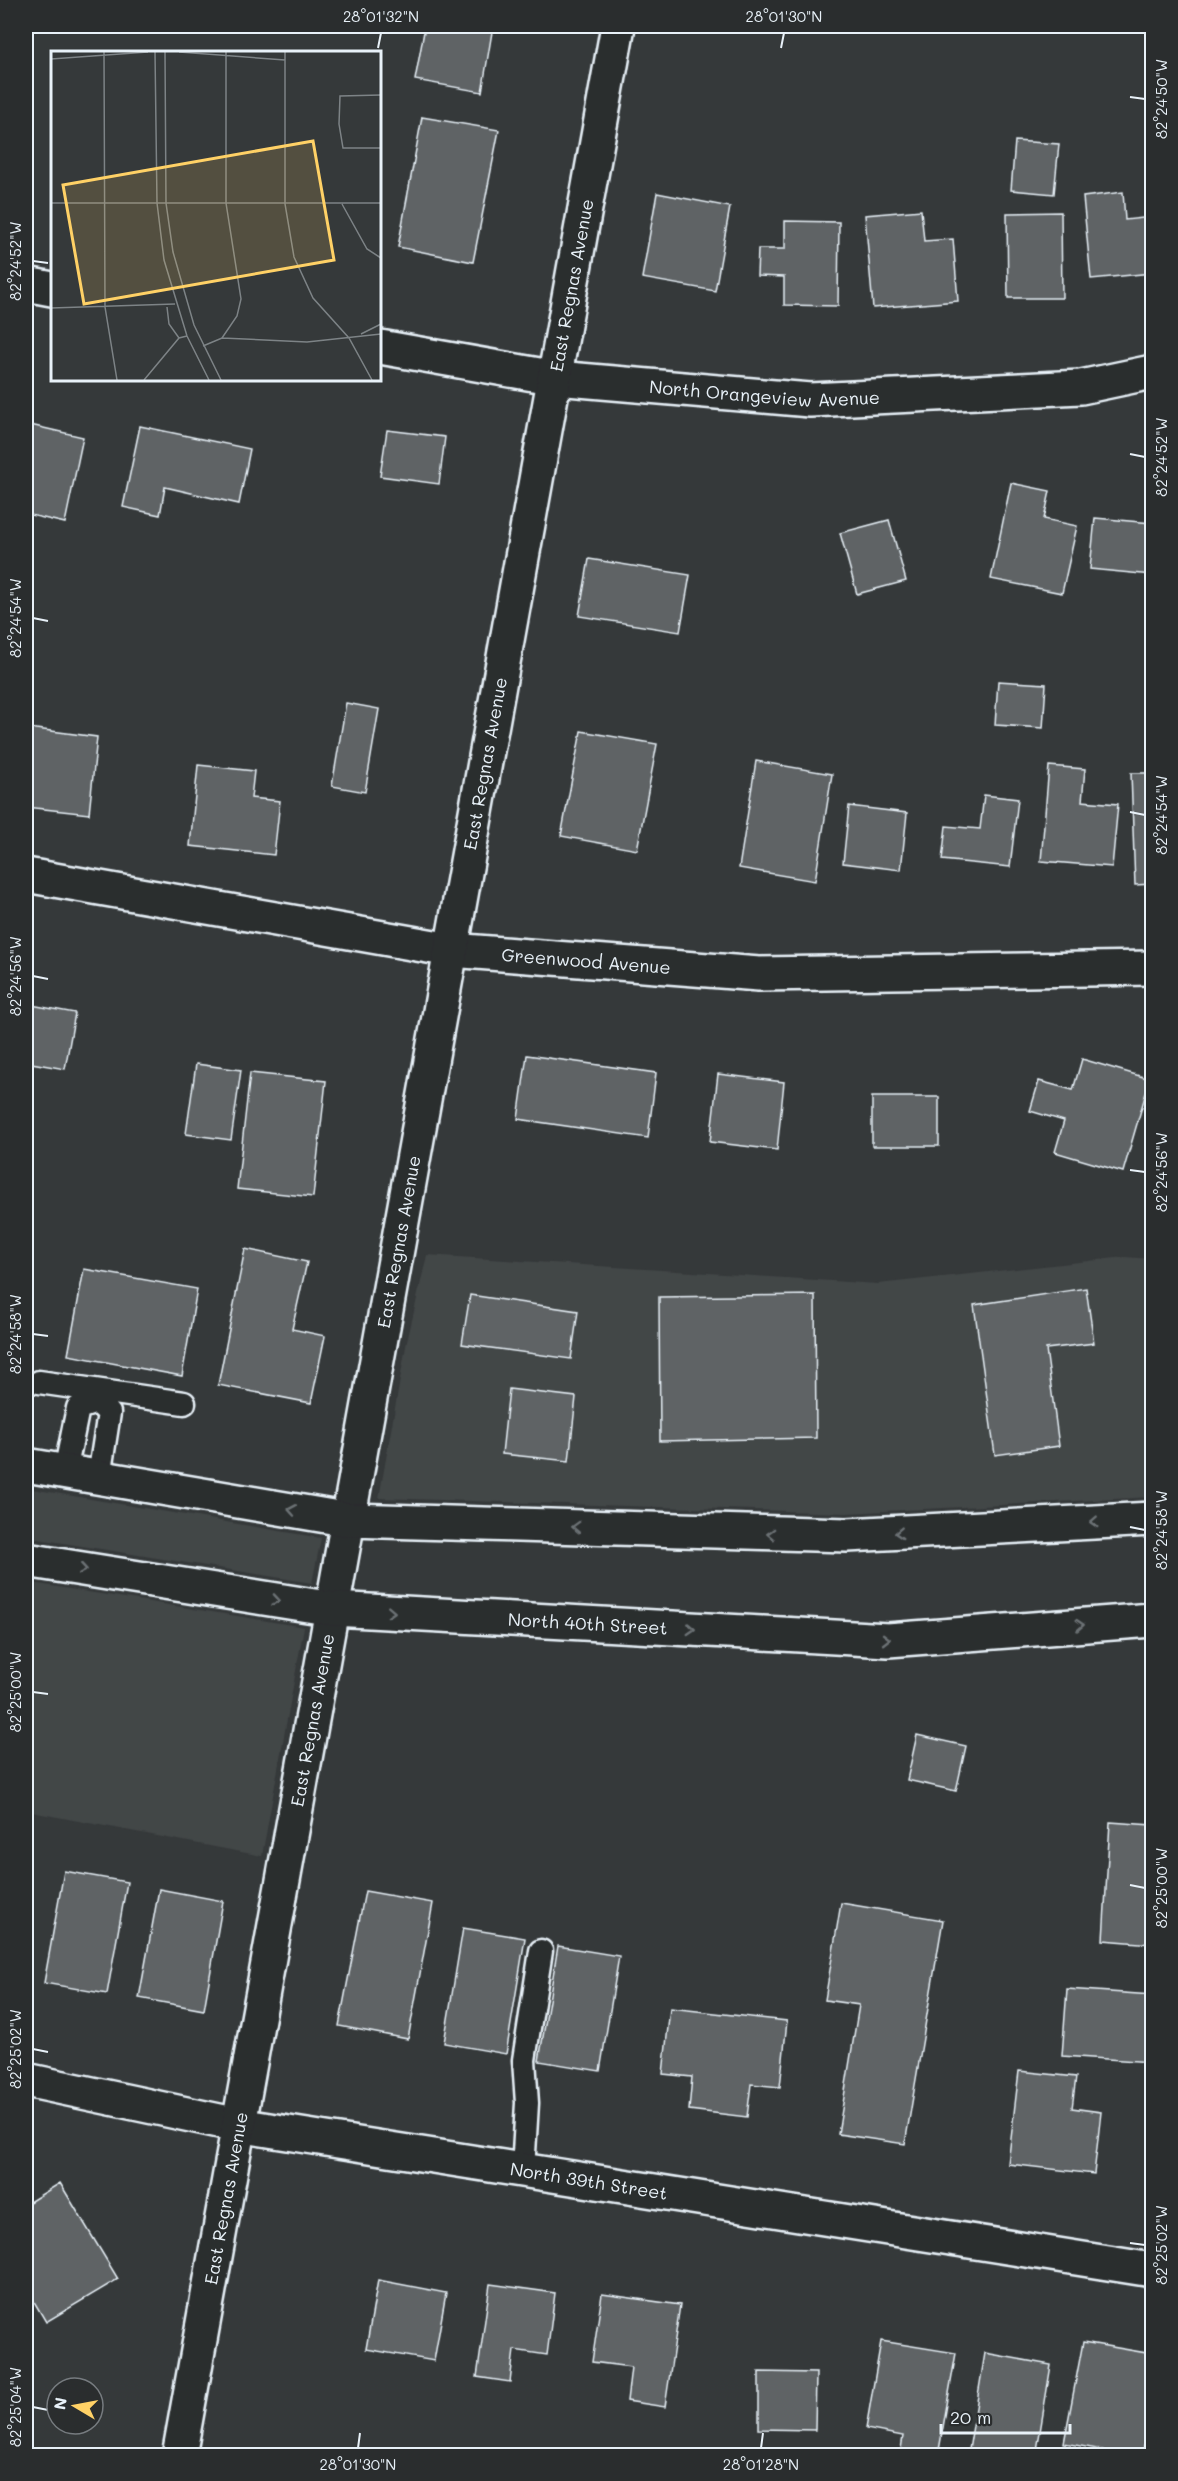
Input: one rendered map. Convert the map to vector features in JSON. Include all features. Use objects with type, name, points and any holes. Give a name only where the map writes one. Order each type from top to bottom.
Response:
[{"type":"street","name":"East Regnas Avenue","points":[[179,2456],[350,1520],[618,26]]},
{"type":"street","points":[[26,284],[51,289]]},
{"type":"street","name":"North Orangeview Avenue","points":[[381,347],[556,378],[810,400],[1081,387],[1152,372]]},
{"type":"street","name":"Greenwood Avenue","points":[[26,875],[451,950],[759,974],[1152,968]]},
{"type":"street","points":[[26,1465],[350,1520],[847,1535],[1152,1519]]},
{"type":"street","name":"North 40th Street","points":[[26,1560],[333,1609],[888,1640],[1152,1620]]},
{"type":"street","name":"North 39th Street","points":[[26,2080],[238,2125],[1152,2270]]},
{"type":"lane","points":[[39,1382],[98,1397],[184,1403]]},
{"type":"lane","points":[[65,1472],[78,1408],[98,1397]]},
{"type":"lane","points":[[98,1397],[109,1413],[99,1477]]},
{"type":"lane","points":[[523,2170],[527,2103],[524,2060],[541,1951]]},
{"type":"shaded area","points":[[427,1255],[878,1284],[1125,1257],[1152,1259],[1152,1497],[846,1513],[379,1498],[406,1346]]},
{"type":"shaded area","points":[[26,1488],[321,1538],[312,1583],[26,1537]]},
{"type":"shaded area","points":[[26,1582],[304,1627],[262,1856],[26,1811]]},
{"type":"building","points":[[425,26],[493,26],[482,92],[415,80]]},
{"type":"building","points":[[422,117],[499,130],[473,262],[398,247]]},
{"type":"building","points":[[1015,141],[1059,144],[1054,194],[1011,190]]},
{"type":"building","points":[[1123,192],[1125,220],[1152,217],[1152,273],[1091,279],[1083,197]]},
{"type":"building","points":[[657,193],[730,207],[715,291],[642,278]]},
{"type":"building","points":[[921,210],[924,241],[953,239],[958,301],[873,308],[865,215]]},
{"type":"building","points":[[1061,212],[1062,298],[1008,298],[1007,213]]},
{"type":"building","points":[[785,221],[839,222],[838,306],[784,305],[784,277],[757,276],[758,249],[785,249]]},
{"type":"building","points":[[26,424],[83,437],[65,523],[26,514]]},
{"type":"building","points":[[140,426],[250,449],[239,504],[165,487],[160,515],[123,507]]},
{"type":"building","points":[[387,430],[445,437],[439,484],[380,476]]},
{"type":"building","points":[[1011,483],[1050,491],[1044,519],[1077,526],[1062,593],[991,579]]},
{"type":"building","points":[[1095,518],[1152,523],[1152,575],[1090,569]]},
{"type":"building","points":[[889,520],[906,581],[857,594],[840,533]]},
{"type":"building","points":[[589,559],[690,575],[680,632],[579,616]]},
{"type":"building","points":[[998,681],[1046,684],[1043,728],[995,725]]},
{"type":"building","points":[[346,703],[379,709],[365,792],[332,786]]},
{"type":"building","points":[[28,728],[97,737],[89,814],[26,807]]},
{"type":"building","points":[[581,731],[657,744],[637,850],[561,836]]},
{"type":"building","points":[[756,761],[832,774],[815,881],[739,868]]},
{"type":"building","points":[[198,765],[254,771],[251,798],[280,801],[274,855],[190,846]]},
{"type":"building","points":[[1049,766],[1085,769],[1082,801],[1118,804],[1112,867],[1041,861]]},
{"type":"building","points":[[1131,773],[1152,773],[1152,884],[1135,885]]},
{"type":"building","points":[[984,795],[1018,799],[1010,867],[942,860],[946,826],[980,829]]},
{"type":"building","points":[[849,806],[907,813],[901,870],[843,863]]},
{"type":"building","points":[[26,1004],[75,1013],[65,1069],[26,1062]]},
{"type":"building","points":[[527,1055],[656,1073],[648,1138],[518,1119]]},
{"type":"building","points":[[1082,1059],[1150,1079],[1123,1172],[1055,1152],[1064,1121],[1030,1111],[1039,1081],[1073,1090]]},
{"type":"building","points":[[196,1064],[241,1070],[231,1140],[186,1134]]},
{"type":"building","points":[[250,1073],[326,1081],[313,1197],[237,1189]]},
{"type":"building","points":[[718,1074],[784,1082],[777,1150],[710,1142]]},
{"type":"building","points":[[872,1097],[939,1097],[939,1146],[872,1146]]},
{"type":"building","points":[[245,1249],[307,1262],[292,1329],[325,1336],[311,1403],[218,1385]]},
{"type":"building","points":[[84,1269],[197,1289],[182,1376],[68,1355]]},
{"type":"building","points":[[1086,1288],[1094,1343],[1046,1349],[1059,1446],[995,1455],[974,1305]]},
{"type":"building","points":[[470,1295],[578,1311],[571,1359],[462,1344]]},
{"type":"building","points":[[815,1295],[816,1438],[660,1441],[659,1297]]},
{"type":"building","points":[[509,1389],[576,1397],[569,1461],[502,1454]]},
{"type":"building","points":[[917,1735],[966,1746],[956,1791],[907,1780]]},
{"type":"building","points":[[1110,1822],[1152,1825],[1152,1944],[1103,1940]]},
{"type":"building","points":[[64,1871],[127,1882],[107,1994],[44,1983]]},
{"type":"building","points":[[159,1889],[223,1901],[204,2010],[139,1998]]},
{"type":"building","points":[[365,1891],[433,1903],[408,2039],[339,2026]]},
{"type":"building","points":[[841,1903],[943,1920],[905,2144],[838,2134],[859,2005],[825,2000]]},
{"type":"building","points":[[463,1928],[525,1938],[506,2054],[444,2043]]},
{"type":"building","points":[[558,1946],[619,1956],[600,2071],[539,2061]]},
{"type":"building","points":[[1067,1989],[1152,1995],[1152,2062],[1062,2056]]},
{"type":"building","points":[[670,2008],[787,2021],[780,2087],[751,2084],[747,2117],[689,2110],[692,2077],[663,2074]]},
{"type":"building","points":[[1019,2071],[1076,2077],[1072,2108],[1101,2112],[1094,2174],[1008,2164]]},
{"type":"building","points":[[60,2183],[118,2279],[46,2322],[26,2288],[26,2247],[31,2244],[26,2235],[26,2204]]},
{"type":"building","points":[[378,2280],[446,2293],[434,2361],[366,2349]]},
{"type":"building","points":[[490,2284],[555,2293],[547,2355],[514,2350],[510,2382],[477,2377]]},
{"type":"building","points":[[602,2294],[680,2305],[665,2407],[627,2401],[631,2367],[592,2362]]},
{"type":"building","points":[[881,2341],[956,2353],[938,2456],[900,2456],[903,2436],[866,2429]]},
{"type":"building","points":[[1083,2342],[1152,2354],[1152,2402],[1142,2456],[1102,2456],[1103,2450],[1064,2443]]},
{"type":"building","points":[[985,2353],[1051,2365],[1036,2456],[968,2456]]},
{"type":"building","points":[[759,2372],[816,2373],[815,2430],[759,2429]]}]
